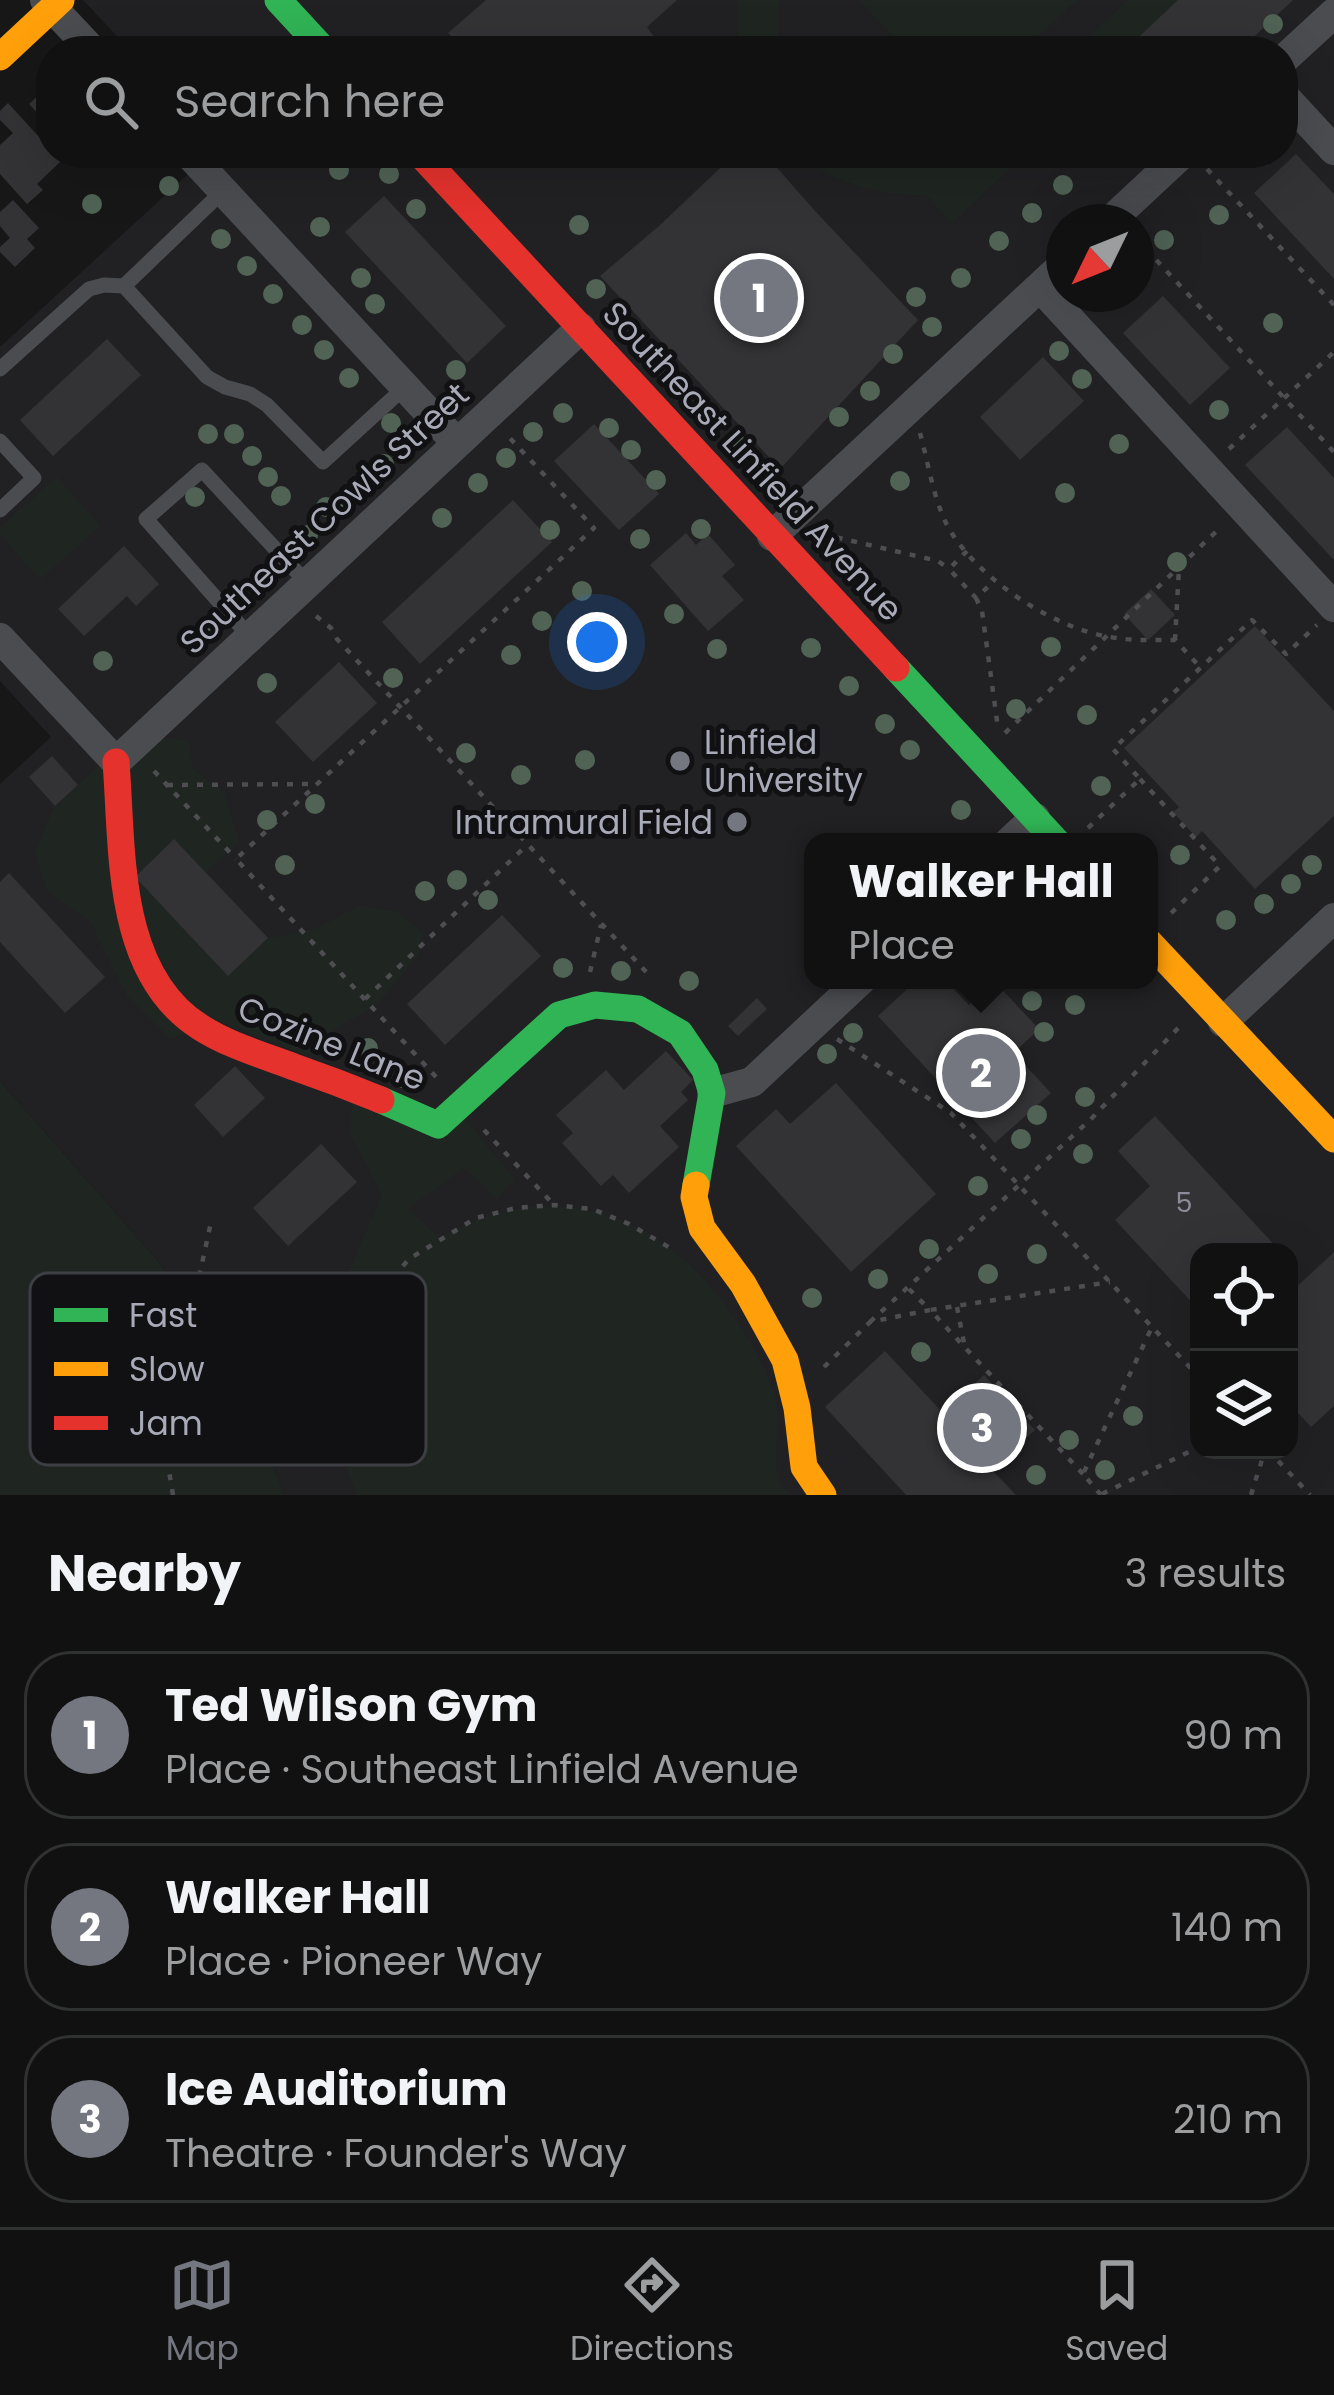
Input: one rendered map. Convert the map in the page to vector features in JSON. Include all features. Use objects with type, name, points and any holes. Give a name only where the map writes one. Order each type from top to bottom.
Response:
[{"type":"street","points":[[278,0],[311,36]]},
{"type":"street","points":[[0,57],[53,3],[80,36]]},
{"type":"street","points":[[1298,46],[1334,13]]},
{"type":"street","points":[[1298,111],[1334,150]]},
{"type":"street","points":[[202,168],[458,443]]},
{"type":"street","name":"Southeast Linfield Avenue","points":[[433,168],[1035,818],[1063,833]]},
{"type":"street","points":[[1133,204],[1180,168]]},
{"type":"street","points":[[772,536],[1046,281]]},
{"type":"street","points":[[1040,287],[1242,507],[1326,616]]},
{"type":"street","name":"Southeast Cowls Street","points":[[124,755],[581,328]]},
{"type":"street","points":[[0,638],[124,755]]},
{"type":"street","name":"Cozine Lane","points":[[124,755],[129,897],[141,948],[154,982],[171,1004],[213,1034],[438,1125],[559,1015],[595,1005]]},
{"type":"street","points":[[1019,833],[1035,818]]},
{"type":"street","points":[[1214,1011],[1334,918]]},
{"type":"street","points":[[1158,934],[1214,1011],[1334,1139]]},
{"type":"street","points":[[712,1093],[752,1082],[851,989]]},
{"type":"street","points":[[595,1005],[638,1009],[680,1033],[705,1070],[712,1093],[694,1197],[702,1228],[743,1284],[785,1360],[804,1467],[823,1495]]},
{"type":"lane","points":[[124,286],[223,191]]},
{"type":"lane","points":[[0,369],[89,290],[104,285],[124,286],[207,377],[267,405],[323,462],[405,387]]},
{"type":"lane","points":[[0,441],[34,478],[0,510]]},
{"type":"lane","points":[[250,637],[146,519],[202,470],[300,590]]},
{"type":"path","points":[[1203,168],[1334,305]]},
{"type":"path","points":[[1154,257],[1334,452]]},
{"type":"path","points":[[1207,469],[1334,352]]},
{"type":"path","points":[[236,859],[594,529],[488,414]]},
{"type":"path","points":[[903,414],[919,430],[946,523],[995,580],[1035,611],[1106,637],[1175,640],[1201,668]]},
{"type":"path","points":[[796,514],[814,532],[938,561],[976,598],[982,611],[1000,738],[1242,507]]},
{"type":"path","points":[[949,569],[967,551]]},
{"type":"path","points":[[1175,640],[1179,567]]},
{"type":"path","points":[[976,598],[995,580]]},
{"type":"path","points":[[300,590],[337,640],[650,976]]},
{"type":"path","points":[[1158,929],[1220,866],[1113,749],[1252,620],[1286,654],[1326,616]]},
{"type":"path","points":[[124,755],[167,785],[554,1204]]},
{"type":"path","points":[[1075,833],[1140,778]]},
{"type":"path","points":[[167,785],[316,784]]},
{"type":"path","points":[[365,999],[527,844]]},
{"type":"path","points":[[595,1005],[586,989],[601,924]]},
{"type":"path","points":[[792,1385],[811,1379],[1018,1185],[1214,1011]]},
{"type":"path","points":[[814,1024],[952,1114],[1190,1368]]},
{"type":"path","points":[[398,1273],[410,1259],[476,1218],[554,1204],[592,1209],[629,1224],[682,1258]]},
{"type":"path","points":[[200,1273],[211,1222]]},
{"type":"path","points":[[870,1322],[1110,1282]]},
{"type":"path","points":[[908,1288],[1101,1495],[1190,1451]]},
{"type":"path","points":[[957,1306],[965,1348]]},
{"type":"path","points":[[1083,1474],[1152,1328]]},
{"type":"path","points":[[1252,1495],[1264,1459]]},
{"type":"path","points":[[1276,1459],[1310,1495]]},
{"type":"path","points":[[168,1465],[173,1495]]},
{"type":"shaded area","name":"Linfield University","points":[[83,0],[1334,0],[1334,1495],[284,1495],[272,1465],[426,1465],[426,1273],[166,1273],[0,1081],[0,784],[51,737],[0,681],[0,347],[195,168],[1298,168],[1298,36],[117,36]]},
{"type":"shaded area","points":[[737,0],[779,0],[778,36],[738,36]]},
{"type":"shaded area","points":[[859,0],[1077,0],[1038,36],[892,36]]},
{"type":"shaded area","points":[[1128,0],[1189,0],[1151,36],[1090,36]]},
{"type":"shaded area","points":[[819,168],[1010,168],[952,223],[926,195],[858,186]]},
{"type":"shaded area","points":[[57,477],[100,526],[40,579],[0,534],[0,528]]},
{"type":"shaded area","points":[[161,737],[188,741],[193,769],[224,792],[239,842],[206,872],[174,839],[135,877],[229,975],[268,938],[315,929],[359,906],[399,912],[423,934],[419,954],[376,1006],[334,1029],[307,1056],[222,1022],[170,1038],[126,994],[90,921],[47,891],[35,852],[53,810],[105,759]]},
{"type":"shaded area","points":[[0,1081],[166,1273],[30,1273],[30,1465],[272,1465],[284,1495],[0,1495]]},
{"type":"shaded area","points":[[353,1089],[464,1118],[515,1179],[497,1199],[464,1168],[408,1209],[440,1238],[494,1214],[546,1206],[595,1212],[640,1229],[681,1257],[717,1294],[748,1339],[773,1389],[777,1470],[790,1495],[357,1495],[346,1465],[426,1465],[426,1273],[349,1273],[382,1195],[350,1133]]},
{"type":"building","points":[[486,0],[677,0],[647,27],[654,36],[448,33]]},
{"type":"building","points":[[1178,0],[1293,0],[1255,36],[1140,36]]},
{"type":"building","points":[[8,103],[36,134],[36,168],[54,168],[37,184],[43,190],[27,204],[0,174],[0,145],[13,133],[0,120],[0,111]]},
{"type":"building","points":[[1298,156],[1334,194],[1334,279],[1254,193],[1281,168],[1298,168]]},
{"type":"building","points":[[720,168],[777,168],[918,320],[780,469],[600,276]]},
{"type":"building","points":[[384,196],[506,326],[467,363],[345,232]]},
{"type":"building","points":[[13,200],[39,228],[27,239],[35,248],[15,267],[0,252],[10,238],[0,226],[0,212]]},
{"type":"building","points":[[1163,296],[1230,368],[1190,405],[1123,333],[1146,312],[1154,312],[1154,304]]},
{"type":"building","points":[[107,339],[141,375],[53,456],[20,420]]},
{"type":"building","points":[[1043,357],[1084,401],[1020,460],[980,417]]},
{"type":"building","points":[[594,424],[659,494],[619,530],[554,461]]},
{"type":"building","points":[[1287,427],[1334,478],[1334,560],[1245,465]]},
{"type":"building","points":[[513,500],[552,542],[420,664],[382,622]]},
{"type":"building","points":[[686,533],[696,545],[708,534],[735,565],[722,576],[744,600],[708,631],[650,565]]},
{"type":"building","points":[[124,546],[159,584],[136,606],[127,596],[84,636],[58,609]]},
{"type":"building","points":[[1151,589],[1175,615],[1148,640],[1124,614]]},
{"type":"building","points":[[1255,626],[1334,711],[1334,816],[1255,889],[1202,831],[1196,837],[1173,812],[1179,807],[1124,748]]},
{"type":"building","points":[[339,662],[377,703],[313,762],[275,722]]},
{"type":"building","points":[[52,756],[78,785],[55,806],[29,777]]},
{"type":"building","points":[[174,839],[268,938],[228,976],[135,877]]},
{"type":"building","points":[[9,873],[105,977],[65,1013],[0,942],[0,882]]},
{"type":"building","points":[[502,915],[541,956],[445,1045],[407,1004]]},
{"type":"building","points":[[907,989],[954,989],[969,1005],[986,989],[1002,989],[1039,1029],[1014,1053],[1051,1093],[995,1143],[878,1016]]},
{"type":"building","points":[[757,998],[767,1009],[738,1036],[728,1026]]},
{"type":"building","points":[[666,1051],[693,1080],[681,1092],[688,1100],[660,1126],[679,1147],[629,1193],[613,1175],[601,1186],[562,1143],[573,1133],[556,1115],[606,1070],[624,1090]]},
{"type":"building","points":[[235,1066],[265,1098],[223,1137],[194,1105]]},
{"type":"building","points":[[836,1083],[936,1194],[851,1272],[736,1146],[776,1109],[790,1124]]},
{"type":"building","points":[[1155,1116],[1273,1243],[1190,1243],[1190,1300],[1115,1220],[1150,1186],[1118,1151]]},
{"type":"building","points":[[321,1144],[357,1182],[288,1246],[253,1208]]},
{"type":"building","points":[[1334,1252],[1334,1406],[1311,1427],[1298,1413],[1298,1286]]},
{"type":"building","points":[[885,1351],[943,1413],[984,1375],[1035,1430],[992,1470],[1016,1495],[906,1495],[825,1407]]},
{"type":"traffic: fast","points":[[278,0],[311,36]]},
{"type":"traffic: fast","points":[[896,668],[1049,833]]},
{"type":"traffic: fast","points":[[381,1100],[438,1125],[559,1015],[595,1005],[638,1009],[680,1033],[705,1070],[712,1093],[696,1185]]},
{"type":"traffic: slow","points":[[0,57],[61,0]]},
{"type":"traffic: slow","points":[[1158,952],[1334,1139]]},
{"type":"traffic: slow","points":[[696,1185],[694,1197],[702,1228],[743,1284],[785,1360],[804,1467],[823,1495]]},
{"type":"traffic: jam","points":[[433,168],[896,668]]},
{"type":"traffic: jam","points":[[116,762],[129,907],[152,975],[172,1004],[222,1039],[381,1100]]},
{"type":"place","name":"Ted Wilson Gym","points":[[759,298]]},
{"type":"place","name":"Linfield University","points":[[680,761]]},
{"type":"place","name":"Intramural Field","points":[[737,822]]},
{"type":"place","name":"Walker Hall","points":[[981,1073]]},
{"type":"place","name":"Ice Auditorium","points":[[982,1428]]}]
